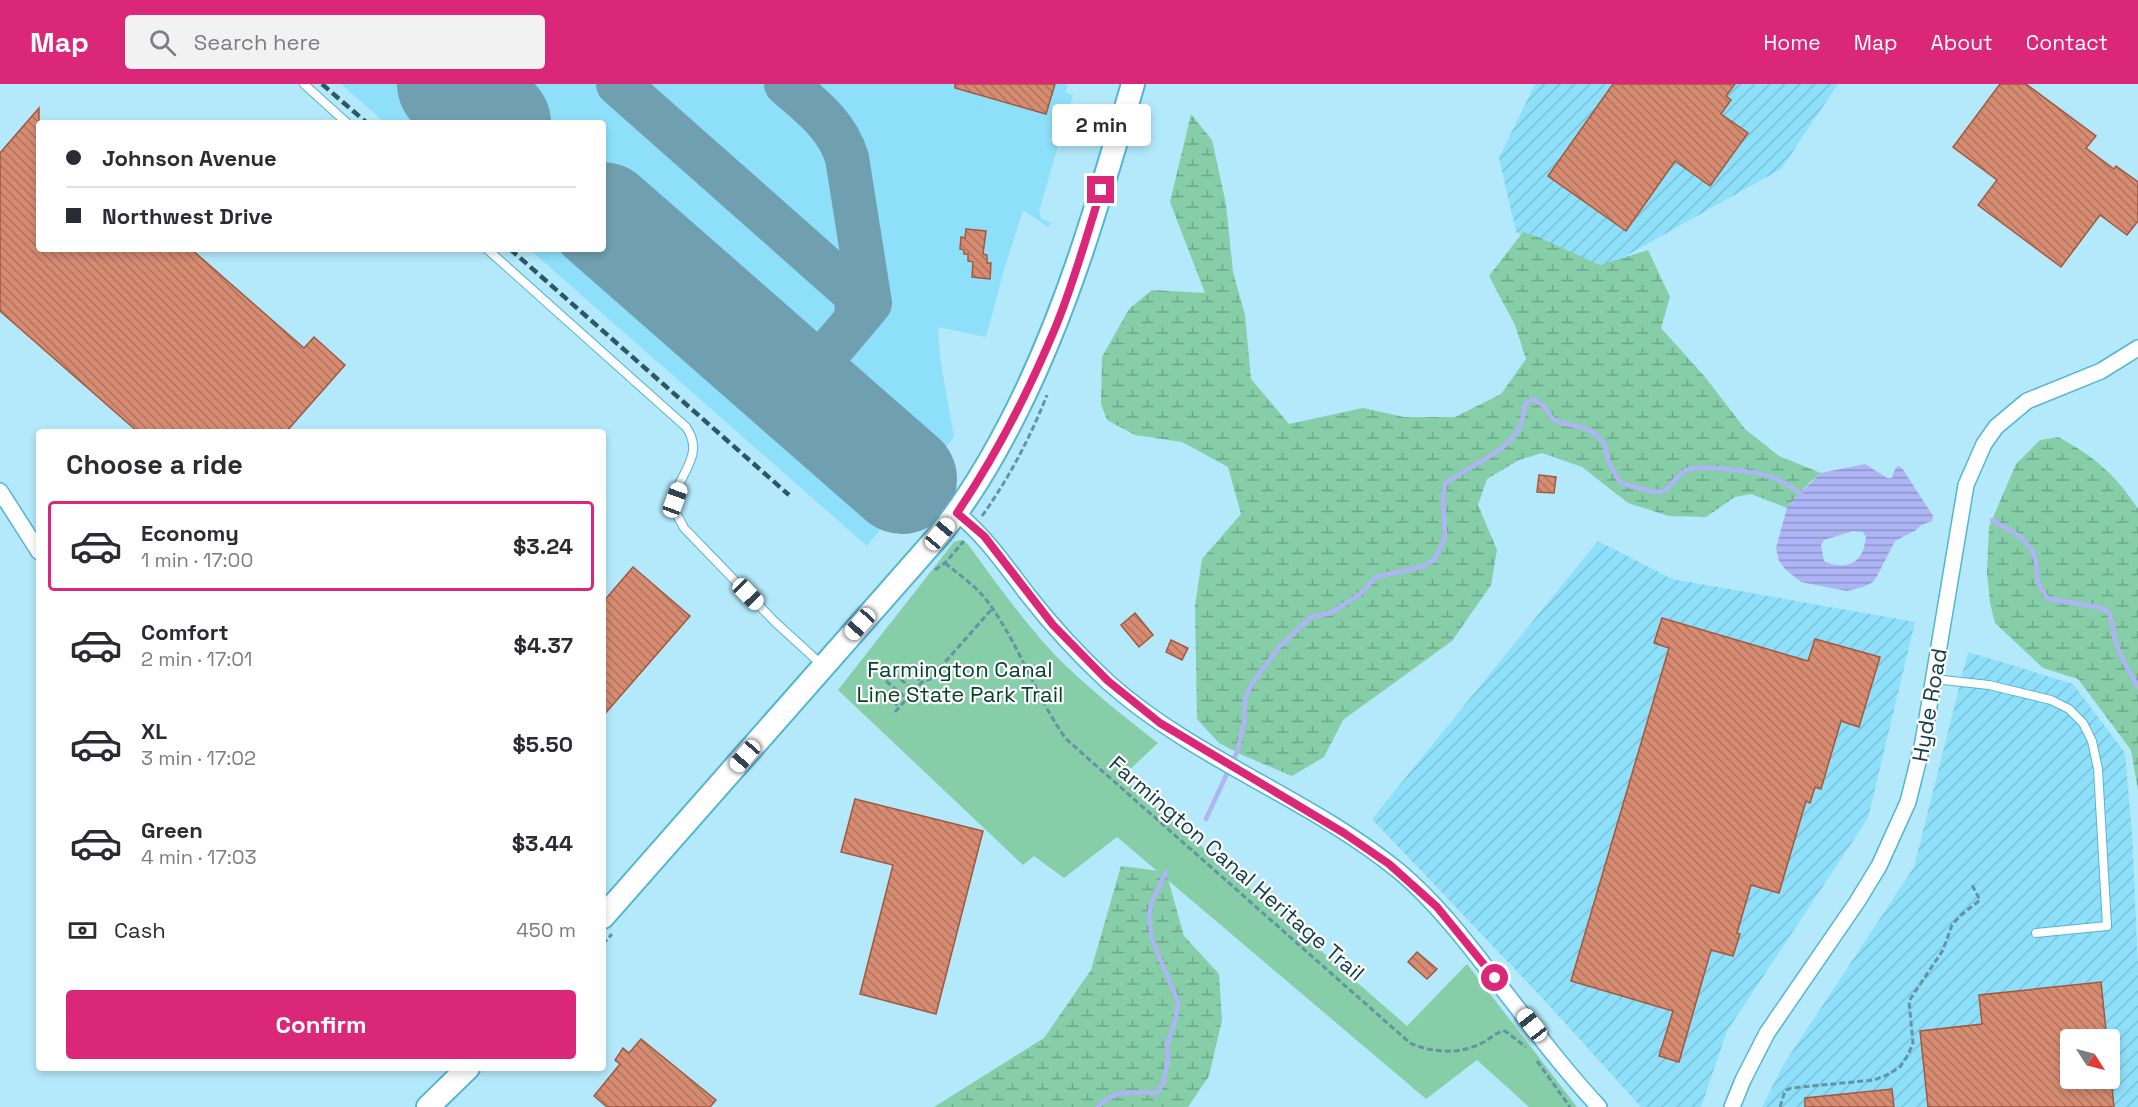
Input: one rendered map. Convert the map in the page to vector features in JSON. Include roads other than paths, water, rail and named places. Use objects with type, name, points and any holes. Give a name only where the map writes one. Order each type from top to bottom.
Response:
[{"type":"main road","points":[[606,914],[957,513],[977,484],[1007,430],[1057,324],[1080,258],[1133,84]]},
{"type":"main road","points":[[428,1107],[465,1071]]},
{"type":"street","name":"Hyde Road","points":[[1731,1107],[1767,1034],[1857,902],[1897,831],[1917,773],[1966,485],[1984,444],[1996,427],[2027,400],[2101,371],[2138,348]]},
{"type":"street","points":[[0,491],[36,547]]},
{"type":"street","points":[[957,513],[984,536],[1053,625],[1108,681],[1160,723],[1364,846],[1419,889],[1452,925],[1599,1107]]},
{"type":"lane","points":[[304,84],[344,120]]},
{"type":"lane","points":[[491,252],[686,428],[692,436],[693,449],[690,464],[675,500],[674,510],[684,528],[774,621],[824,666]]},
{"type":"lane","points":[[1934,679],[1989,685],[2051,700],[2069,709],[2083,723],[2092,741],[2098,769],[2107,926],[2037,933]]},
{"type":"waterway","points":[[1206,819],[1237,752],[1244,723],[1245,699],[1251,685],[1280,646],[1311,617],[1331,613],[1360,594],[1376,577],[1421,567],[1433,561],[1445,537],[1443,500],[1445,484],[1505,445],[1520,427],[1525,404],[1533,399],[1544,406],[1550,416],[1558,422],[1593,432],[1604,443],[1609,464],[1621,483],[1654,492],[1665,491],[1685,471],[1716,468],[1769,476],[1804,496]]},
{"type":"waterway","points":[[1992,520],[2021,537],[2032,550],[2038,583],[2047,598],[2102,608],[2109,613],[2118,650],[2138,687]]},
{"type":"waterway","points":[[1098,1107],[1110,1097],[1117,1095],[1157,1093],[1164,1081],[1168,1061],[1167,1046],[1176,1018],[1178,1002],[1152,939],[1149,916],[1152,902],[1166,872]]},
{"type":"railway","points":[[322,84],[364,120]]},
{"type":"railway","points":[[513,252],[789,495]]},
{"type":"park label","name":"Farmington Canal Line State Park Trail","points":[[960,682]]}]
